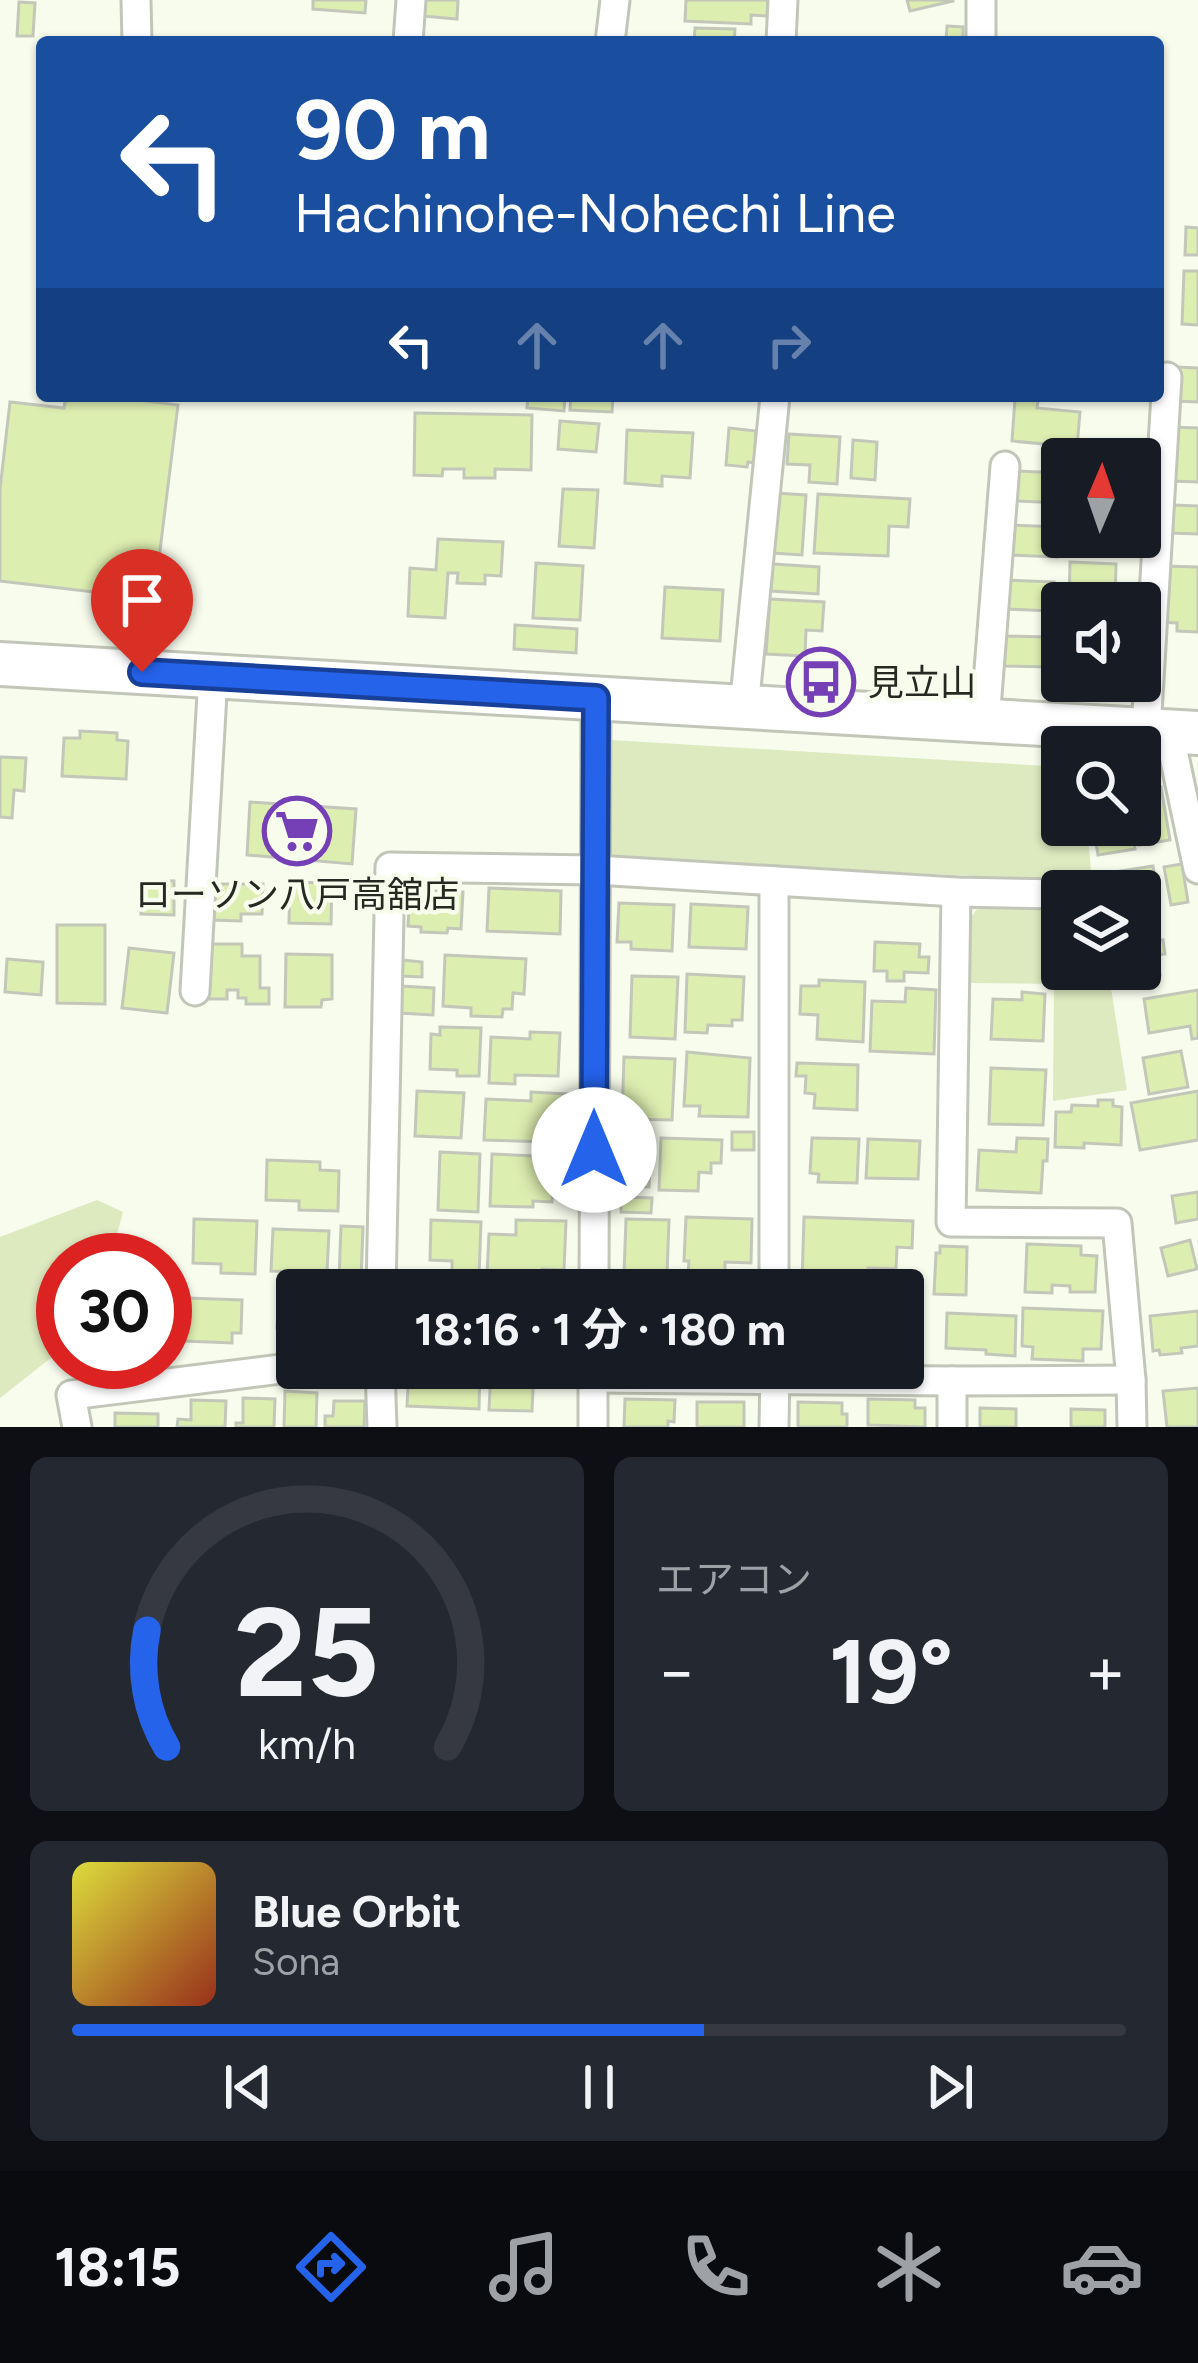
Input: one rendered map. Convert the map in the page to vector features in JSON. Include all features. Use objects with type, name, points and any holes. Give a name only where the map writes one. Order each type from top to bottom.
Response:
[{"type":"main road","points":[[0,664],[1171,732]]},
{"type":"street","points":[[136,0],[137,36]]},
{"type":"street","points":[[408,36],[411,0]]},
{"type":"street","points":[[611,36],[615,0]]},
{"type":"street","points":[[781,36],[783,0]]},
{"type":"street","points":[[981,0],[981,36]]},
{"type":"street","points":[[1167,377],[1171,732],[1198,869]]},
{"type":"street","points":[[744,708],[774,402]]},
{"type":"street","points":[[985,721],[1005,466]]},
{"type":"street","points":[[195,991],[213,676]]},
{"type":"street","points":[[594,1269],[596,698]]},
{"type":"street","points":[[381,1269],[390,867],[596,871],[1041,894]]},
{"type":"street","points":[[774,881],[775,1269]]},
{"type":"street","points":[[956,892],[951,1222],[1117,1223],[1132,1427]]},
{"type":"street","points":[[77,1427],[71,1395],[276,1370]]},
{"type":"street","points":[[924,1381],[1131,1380]]},
{"type":"street","points":[[952,1382],[952,1427]]},
{"type":"street","points":[[381,1389],[382,1427]]},
{"type":"street","points":[[593,1389],[593,1427]]},
{"type":"street","points":[[774,1427],[775,1389]]},
{"type":"green space","points":[[611,740],[1041,766],[1041,846],[1089,846],[1091,870],[1041,870],[1041,879],[612,858]]},
{"type":"green space","points":[[980,905],[1041,907],[1041,984],[969,983],[972,916]]},
{"type":"green space","points":[[1054,990],[1111,990],[1127,1090],[1053,1101]]},
{"type":"green space","points":[[97,1200],[123,1212],[117,1233],[36,1233],[36,1370],[0,1398],[0,1237]]},
{"type":"building","points":[[313,0],[366,0],[365,13],[313,9]]},
{"type":"building","points":[[423,0],[458,0],[457,19],[422,16]]},
{"type":"building","points":[[686,0],[768,0],[767,16],[751,15],[751,24],[685,21]]},
{"type":"building","points":[[907,0],[953,0],[953,1],[910,11]]},
{"type":"building","points":[[19,2],[35,3],[33,36],[17,36]]},
{"type":"building","points":[[947,26],[963,27],[963,36],[946,36]]},
{"type":"building","points":[[695,28],[735,29],[734,36],[694,36]]},
{"type":"building","points":[[1186,227],[1198,228],[1198,255],[1185,255]]},
{"type":"building","points":[[1184,271],[1198,271],[1198,325],[1182,324]]},
{"type":"building","points":[[1176,367],[1198,368],[1198,402],[1174,401]]},
{"type":"building","points":[[10,402],[64,408],[65,402],[178,405],[154,599],[0,581],[0,489]]},
{"type":"building","points":[[528,402],[565,402],[564,411],[527,408]]},
{"type":"building","points":[[571,402],[613,402],[612,412],[570,410]]},
{"type":"building","points":[[1015,402],[1080,412],[1078,438],[1041,438],[1041,444],[1012,441]]},
{"type":"building","points":[[415,413],[532,415],[531,470],[495,469],[495,478],[464,478],[464,469],[443,469],[442,476],[414,475]]},
{"type":"building","points":[[560,421],[599,424],[596,452],[558,449]]},
{"type":"building","points":[[1172,427],[1198,428],[1198,482],[1170,481]]},
{"type":"building","points":[[729,428],[756,431],[754,463],[726,465]]},
{"type":"building","points":[[627,430],[693,433],[690,478],[662,476],[662,486],[625,483]]},
{"type":"building","points":[[789,434],[840,437],[837,484],[809,482],[810,465],[787,464]]},
{"type":"building","points":[[853,440],[877,442],[875,480],[851,478]]},
{"type":"building","points":[[1015,471],[1041,472],[1041,502],[1014,501]]},
{"type":"building","points":[[563,489],[598,490],[594,548],[559,546]]},
{"type":"building","points":[[775,493],[806,495],[802,555],[772,553]]},
{"type":"building","points":[[818,494],[910,499],[908,527],[889,526],[888,556],[814,553]]},
{"type":"building","points":[[1172,505],[1198,506],[1198,534],[1171,533]]},
{"type":"building","points":[[1009,525],[1041,526],[1041,556],[1008,555]]},
{"type":"building","points":[[438,539],[503,542],[501,576],[485,575],[485,584],[457,583],[458,573],[448,573],[445,618],[408,616],[410,568],[436,570]]},
{"type":"building","points":[[1070,562],[1116,564],[1116,582],[1070,582]]},
{"type":"building","points":[[536,563],[583,566],[580,620],[533,618]]},
{"type":"building","points":[[773,564],[819,567],[818,594],[771,591]]},
{"type":"building","points":[[1163,566],[1198,567],[1198,632],[1177,631],[1177,623],[1161,622]]},
{"type":"building","points":[[1005,580],[1054,582],[1041,582],[1041,611],[1004,609]]},
{"type":"building","points":[[665,587],[723,590],[720,641],[662,638]]},
{"type":"building","points":[[770,599],[824,602],[822,631],[806,630],[805,656],[766,654]]},
{"type":"building","points":[[515,625],[577,629],[576,653],[514,649]]},
{"type":"building","points":[[1002,636],[1041,637],[1041,667],[1001,666]]},
{"type":"building","points":[[80,731],[117,733],[117,740],[128,741],[126,779],[62,776],[64,738],[80,738]]},
{"type":"building","points":[[0,757],[26,758],[24,791],[14,790],[12,818],[0,817]]},
{"type":"building","points":[[1161,787],[1170,840],[1161,841]]},
{"type":"building","points":[[250,802],[356,809],[352,864],[247,855]]},
{"type":"building","points":[[1096,846],[1134,846],[1135,849],[1098,855]]},
{"type":"building","points":[[1182,864],[1188,902],[1171,905],[1164,867]]},
{"type":"building","points":[[141,880],[174,881],[174,915],[141,914]]},
{"type":"building","points":[[290,882],[332,883],[331,924],[289,923]]},
{"type":"building","points":[[212,884],[263,884],[262,914],[241,914],[241,921],[211,920]]},
{"type":"building","points":[[489,888],[561,891],[560,934],[487,931]]},
{"type":"building","points":[[410,890],[463,892],[461,929],[421,932],[421,927],[408,926]]},
{"type":"building","points":[[619,903],[674,905],[672,951],[631,949],[631,942],[617,942]]},
{"type":"building","points":[[691,904],[748,907],[746,949],[689,947]]},
{"type":"building","points":[[57,925],[105,925],[105,1004],[57,1003]]},
{"type":"building","points":[[875,942],[920,944],[919,957],[929,957],[928,973],[904,972],[904,981],[887,981],[887,971],[874,971]]},
{"type":"building","points":[[208,944],[242,944],[242,956],[260,956],[260,988],[269,988],[269,1004],[246,1004],[246,998],[238,998],[238,990],[227,990],[227,999],[207,999]]},
{"type":"building","points":[[129,948],[174,953],[167,1013],[122,1008]]},
{"type":"building","points":[[286,954],[332,955],[332,999],[322,1000],[321,1007],[285,1007]]},
{"type":"building","points":[[445,955],[526,959],[524,994],[513,993],[512,1009],[503,1009],[502,1017],[471,1016],[471,1008],[443,1006]]},
{"type":"building","points":[[7,959],[43,962],[41,995],[5,992]]},
{"type":"building","points":[[403,960],[422,962],[422,977],[402,976]]},
{"type":"building","points":[[687,974],[744,977],[742,1020],[732,1020],[732,1026],[708,1025],[707,1033],[685,1032]]},
{"type":"building","points":[[632,976],[678,977],[675,1039],[630,1037]]},
{"type":"building","points":[[819,980],[865,982],[863,1042],[817,1039],[818,1015],[800,1014],[801,986],[819,986]]},
{"type":"building","points":[[400,986],[434,988],[433,1015],[399,1013]]},
{"type":"building","points":[[906,988],[936,990],[934,1054],[870,1051],[872,1001],[905,1002]]},
{"type":"building","points":[[1198,990],[1198,1038],[1192,1039],[1190,1026],[1149,1033],[1144,999]]},
{"type":"building","points":[[1022,992],[1045,994],[1043,1041],[991,1039],[993,999],[1022,1000]]},
{"type":"building","points":[[440,1027],[481,1028],[479,1076],[430,1069],[431,1034],[440,1035]]},
{"type":"building","points":[[530,1032],[560,1033],[558,1076],[515,1075],[515,1084],[489,1083],[491,1037],[530,1039]]},
{"type":"building","points":[[1181,1051],[1188,1087],[1149,1094],[1143,1058]]},
{"type":"building","points":[[687,1052],[750,1058],[748,1117],[699,1116],[700,1106],[684,1106]]},
{"type":"building","points":[[624,1057],[675,1059],[672,1120],[622,1119]]},
{"type":"building","points":[[797,1063],[858,1065],[857,1110],[814,1108],[815,1094],[805,1093],[806,1076],[796,1076]]},
{"type":"building","points":[[991,1068],[1046,1070],[1043,1125],[989,1124]]},
{"type":"building","points":[[417,1091],[464,1093],[461,1138],[415,1136]]},
{"type":"building","points":[[1198,1091],[1198,1140],[1140,1150],[1131,1103]]},
{"type":"building","points":[[531,1092],[567,1094],[566,1121],[550,1120],[549,1142],[484,1140],[486,1099],[531,1101]]},
{"type":"building","points":[[1098,1100],[1113,1100],[1113,1106],[1122,1107],[1121,1145],[1055,1147],[1056,1112],[1071,1112],[1072,1105],[1098,1106]]},
{"type":"building","points":[[732,1132],[754,1132],[754,1150],[732,1150]]},
{"type":"building","points":[[620,1136],[651,1137],[649,1187],[618,1186]]},
{"type":"building","points":[[661,1138],[722,1140],[721,1163],[711,1163],[711,1173],[699,1172],[698,1191],[659,1190]]},
{"type":"building","points":[[812,1138],[859,1139],[857,1183],[818,1182],[819,1174],[810,1173]]},
{"type":"building","points":[[1017,1138],[1048,1139],[1041,1193],[977,1190],[979,1150],[1016,1152]]},
{"type":"building","points":[[868,1139],[920,1141],[918,1179],[866,1178]]},
{"type":"building","points":[[440,1152],[480,1154],[478,1212],[438,1210]]},
{"type":"building","points":[[492,1154],[554,1157],[552,1202],[533,1201],[533,1207],[490,1206]]},
{"type":"building","points":[[267,1160],[320,1162],[320,1170],[339,1171],[338,1211],[299,1210],[299,1201],[266,1200]]},
{"type":"building","points":[[1198,1192],[1198,1219],[1176,1223],[1172,1196]]},
{"type":"building","points":[[621,1197],[652,1198],[651,1213],[621,1212]]},
{"type":"building","points":[[686,1217],[752,1219],[751,1263],[688,1269],[689,1261],[684,1261]]},
{"type":"building","points":[[804,1217],[913,1221],[912,1248],[897,1247],[896,1269],[802,1269]]},
{"type":"building","points":[[194,1219],[257,1221],[255,1274],[221,1273],[221,1264],[193,1263]]},
{"type":"building","points":[[626,1219],[669,1220],[667,1269],[624,1269]]},
{"type":"building","points":[[431,1220],[481,1222],[479,1269],[452,1269],[452,1261],[430,1260]]},
{"type":"building","points":[[516,1220],[566,1221],[564,1269],[487,1269],[489,1234],[516,1235]]},
{"type":"building","points":[[341,1226],[363,1227],[361,1269],[339,1269]]},
{"type":"building","points":[[273,1229],[329,1231],[327,1269],[271,1271]]},
{"type":"building","points":[[1190,1240],[1197,1269],[1168,1276],[1161,1248]]},
{"type":"building","points":[[1027,1244],[1081,1246],[1081,1255],[1097,1256],[1095,1292],[1070,1292],[1070,1286],[1052,1285],[1052,1293],[1025,1292]]},
{"type":"building","points":[[940,1246],[967,1247],[966,1295],[934,1294]]},
{"type":"building","points":[[192,1298],[242,1300],[241,1333],[232,1333],[232,1343],[192,1341]]},
{"type":"building","points":[[1023,1308],[1103,1311],[1101,1349],[1083,1349],[1083,1361],[1032,1359],[1033,1347],[1022,1346]]},
{"type":"building","points":[[1198,1311],[1198,1346],[1181,1348],[1182,1353],[1153,1351],[1150,1316]]},
{"type":"building","points":[[947,1313],[1016,1316],[1015,1356],[946,1348]]},
{"type":"building","points":[[1198,1388],[1198,1427],[1167,1427],[1163,1391]]},
{"type":"building","points":[[408,1389],[479,1389],[479,1409],[407,1406]]},
{"type":"building","points":[[490,1389],[533,1389],[532,1411],[489,1410]]},
{"type":"building","points":[[285,1391],[317,1393],[316,1427],[284,1427]]},
{"type":"building","points":[[243,1398],[275,1399],[274,1427],[236,1427],[243,1423]]},
{"type":"building","points":[[625,1399],[675,1400],[674,1422],[668,1421],[668,1427],[624,1427]]},
{"type":"building","points":[[868,1399],[915,1400],[915,1408],[925,1408],[925,1427],[868,1425]]},
{"type":"building","points":[[191,1400],[226,1401],[225,1427],[177,1427],[178,1419],[191,1420]]},
{"type":"building","points":[[334,1401],[365,1401],[364,1427],[325,1427],[325,1416],[333,1416]]},
{"type":"building","points":[[697,1402],[744,1402],[744,1427],[697,1427]]},
{"type":"building","points":[[798,1402],[842,1403],[847,1427],[798,1427]]},
{"type":"building","points":[[980,1408],[1016,1409],[1016,1427],[980,1427]]},
{"type":"building","points":[[1071,1409],[1105,1410],[1105,1427],[1071,1427]]},
{"type":"building","points":[[115,1413],[158,1414],[158,1427],[115,1427]]},
{"type":"place","name":"見立山","points":[[821,682]]},
{"type":"place","name":"ローソン八戸高舘店","points":[[297,831]]},
{"type":"route","points":[[142,672],[596,698],[594,1150]]}]
